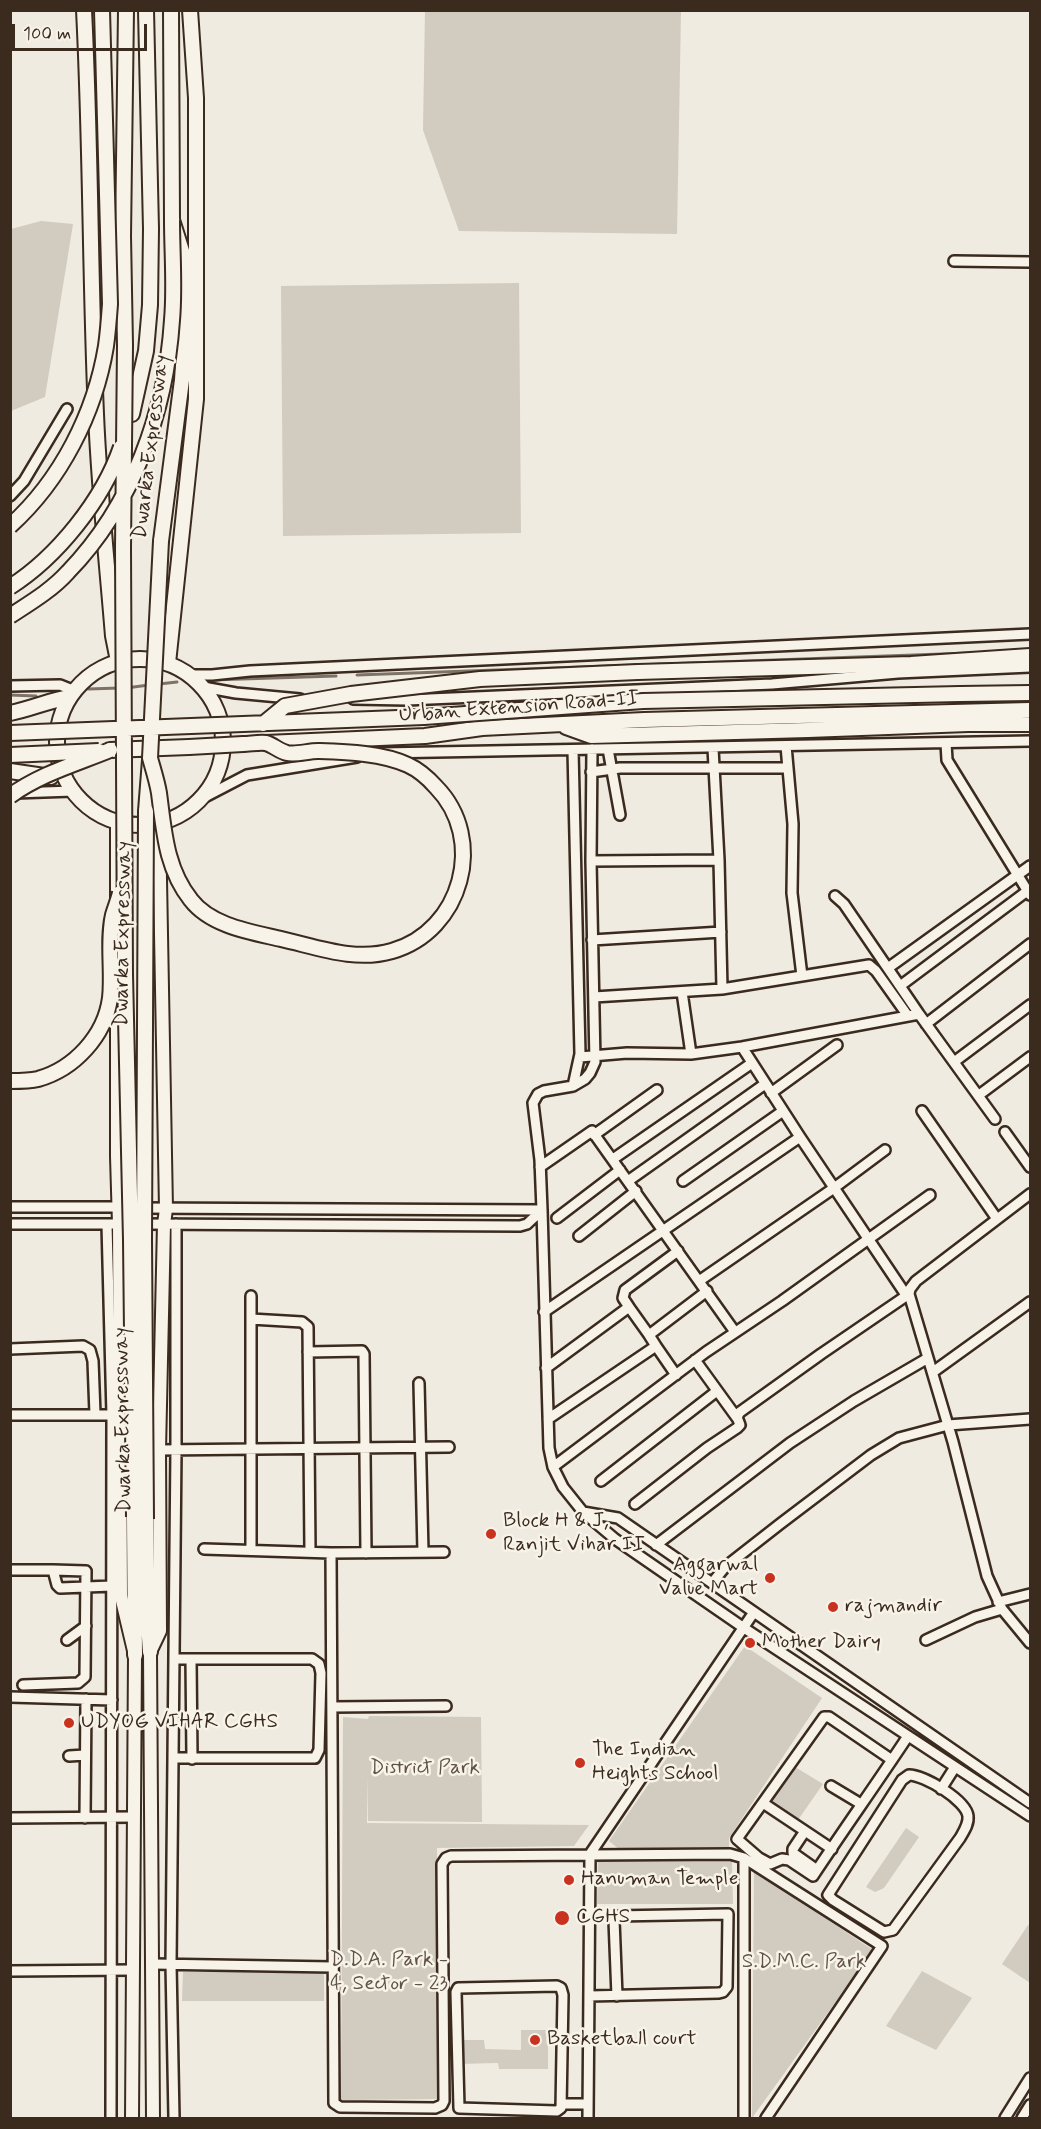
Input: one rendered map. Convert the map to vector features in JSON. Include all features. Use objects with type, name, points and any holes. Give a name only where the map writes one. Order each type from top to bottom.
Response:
[{"type":"highway","points":[[84,10],[96,417],[113,636],[118,662]]},
{"type":"highway","points":[[10,526],[41,494],[65,459],[84,422],[106,346],[110,304],[102,10]]},
{"type":"highway","name":"Dwarka Expressway","points":[[126,10],[123,236],[125,345],[124,880],[140,1518],[150,1652]]},
{"type":"highway","name":"Dwarka Expressway","points":[[10,587],[50,555],[77,527],[117,460],[132,414],[146,351],[150,305],[146,10]]},
{"type":"highway","name":"Dwarka Expressway","points":[[10,616],[67,574],[95,543],[134,477],[152,428],[166,370],[172,320],[171,10]]},
{"type":"highway","points":[[168,663],[196,399],[196,98],[190,10]]},
{"type":"highway","name":"Dwarka Expressway","points":[[135,1655],[140,1518],[144,1240],[146,811],[161,541],[182,380],[189,273],[172,220]]},
{"type":"highway","points":[[263,724],[285,706],[351,694],[480,679],[911,664],[1030,656]]},
{"type":"highway","points":[[143,658],[168,663],[190,675],[213,701],[221,719],[224,739],[222,759],[214,781],[199,800],[181,814],[159,823],[138,825],[117,822],[93,810],[73,791],[65,778],[58,758],[57,736],[61,715],[73,694],[83,681],[100,669],[118,662],[143,658]]},
{"type":"highway","name":"Urban Extension Road-II","points":[[10,733],[424,717],[643,701],[1030,693]]},
{"type":"highway","points":[[10,713],[73,694]]},
{"type":"highway","name":"Urban Extension Road-II","points":[[10,755],[425,736],[482,728],[644,720],[1030,711]]},
{"type":"highway","points":[[559,724],[591,736],[1030,724]]},
{"type":"highway","points":[[150,758],[158,791],[164,838],[172,868],[192,902],[212,918],[242,930],[351,955],[370,955],[392,951],[411,943],[431,930],[446,913],[456,894],[462,876],[464,858],[458,823],[452,807],[441,792],[426,777],[396,761],[374,755],[329,752],[287,753],[266,743]]},
{"type":"highway","points":[[10,795],[52,772],[110,750]]},
{"type":"highway","points":[[10,771],[65,778]]},
{"type":"highway","points":[[10,1081],[35,1080],[68,1065],[85,1050],[96,1035],[110,999],[113,917],[124,880]]},
{"type":"main road","points":[[117,822],[118,1207],[113,1224],[121,1596],[135,1655],[132,2118]]},
{"type":"main road","points":[[153,2118],[150,1652],[160,1631],[159,1450],[170,1224],[166,1209],[159,823]]},
{"type":"street","points":[[954,261],[1030,262]]},
{"type":"street","points":[[10,496],[24,481],[66,409]]},
{"type":"street","points":[[190,675],[1030,634]]},
{"type":"street","points":[[203,687],[291,699],[407,700],[772,684],[898,673],[1030,667]]},
{"type":"street","points":[[10,686],[60,685],[73,694]]},
{"type":"street","points":[[199,800],[247,775],[386,753],[1030,741]]},
{"type":"street","points":[[900,986],[1030,891],[948,760],[946,743]]},
{"type":"street","points":[[786,746],[793,824],[792,893],[802,976]]},
{"type":"street","points":[[713,748],[722,989]]},
{"type":"street","points":[[592,749],[591,861],[595,1054],[591,1073],[573,1086],[544,1091],[535,1098],[533,1110],[540,1167],[549,1448],[553,1467],[563,1486],[582,1512],[615,1539],[744,1628],[1030,1816]]},
{"type":"street","points":[[608,749],[620,815]]},
{"type":"street","points":[[573,750],[580,1057],[573,1086]]},
{"type":"street","points":[[591,772],[611,769],[787,768]]},
{"type":"street","points":[[10,795],[73,791]]},
{"type":"street","points":[[591,861],[719,861]]},
{"type":"street","points":[[888,968],[1030,866]]},
{"type":"street","points":[[835,896],[844,904],[926,1024],[995,1119]]},
{"type":"street","points":[[592,940],[721,932]]},
{"type":"street","points":[[926,1024],[1030,944]]},
{"type":"street","points":[[594,997],[722,989],[868,965],[882,979],[908,1016]]},
{"type":"street","points":[[682,992],[691,1054]]},
{"type":"street","points":[[954,1062],[1030,1005]]},
{"type":"street","points":[[580,1057],[595,1054],[691,1054],[742,1047],[919,1014]]},
{"type":"street","points":[[771,1093],[837,1045]]},
{"type":"street","points":[[742,1047],[868,1239],[908,1294],[948,1425],[987,1576],[1000,1606],[1030,1643]]},
{"type":"street","points":[[979,1095],[1030,1057]]},
{"type":"street","points":[[613,1159],[752,1063]]},
{"type":"street","points":[[628,1180],[765,1084]]},
{"type":"street","points":[[594,1135],[657,1090]]},
{"type":"street","points":[[683,1181],[783,1111]]},
{"type":"street","points":[[922,1111],[997,1219]]},
{"type":"street","points":[[540,1167],[592,1131],[735,1332]]},
{"type":"street","points":[[1005,1132],[1030,1167]]},
{"type":"street","points":[[544,1312],[800,1137]]},
{"type":"street","points":[[699,1281],[885,1150]]},
{"type":"street","points":[[556,1218],[621,1170]]},
{"type":"street","points":[[579,1236],[636,1191]]},
{"type":"street","points":[[737,1418],[740,1412],[908,1294],[916,1281],[1030,1194]]},
{"type":"street","points":[[553,1467],[695,1360],[930,1195]]},
{"type":"street","points":[[10,1207],[212,1210],[542,1210]]},
{"type":"street","points":[[212,1210],[212,1226]]},
{"type":"street","points":[[10,1224],[520,1226],[530,1221],[542,1210]]},
{"type":"street","points":[[111,2118],[113,1224]]},
{"type":"street","points":[[170,1224],[176,1449],[171,1964],[174,2118]]},
{"type":"street","points":[[676,1375],[623,1298],[625,1290],[678,1251]]},
{"type":"street","points":[[649,1335],[707,1291]]},
{"type":"street","points":[[251,1296],[251,1550]]},
{"type":"street","points":[[933,1372],[1030,1302]]},
{"type":"street","points":[[546,1368],[628,1307]]},
{"type":"street","points":[[251,1319],[305,1323],[309,1330],[310,1552]]},
{"type":"street","points":[[10,1349],[83,1346],[90,1350],[93,1361],[95,1414]]},
{"type":"street","points":[[549,1419],[656,1346]]},
{"type":"street","points":[[309,1352],[362,1351],[364,1354],[366,1552]]},
{"type":"street","points":[[656,1545],[790,1443],[854,1401],[928,1358]]},
{"type":"street","points":[[635,1504],[740,1425],[695,1360]]},
{"type":"street","points":[[418,1383],[423,1552]]},
{"type":"street","points":[[601,1481],[717,1390]]},
{"type":"street","points":[[10,1415],[112,1415]]},
{"type":"street","points":[[712,1583],[725,1567],[871,1455],[899,1438],[948,1425],[1030,1419]]},
{"type":"street","points":[[159,1450],[449,1447]]},
{"type":"street","points":[[582,1512],[618,1518],[1030,1803]]},
{"type":"street","points":[[204,1549],[331,1553],[444,1552]]},
{"type":"street","points":[[331,1553],[334,2103],[340,2107],[439,2107],[444,2101],[443,1860],[451,1856],[730,1854],[744,1858],[882,1946],[766,2118]]},
{"type":"street","points":[[10,1570],[86,1571],[85,1677],[78,1683],[23,1685]]},
{"type":"street","points":[[53,1570],[60,1588],[112,1586]]},
{"type":"street","points":[[926,1640],[1030,1594]]},
{"type":"street","points":[[588,2118],[590,1854],[754,1612]]},
{"type":"street","points":[[67,1640],[86,1626]]},
{"type":"street","points":[[173,1758],[315,1758],[319,1750],[321,1673],[319,1664],[312,1659],[174,1659]]},
{"type":"street","points":[[191,1659],[192,1759]]},
{"type":"street","points":[[10,1697],[112,1700]]},
{"type":"street","points":[[84,1818],[86,1699]]},
{"type":"street","points":[[332,1707],[446,1706]]},
{"type":"street","points":[[892,1760],[829,1717],[825,1717],[737,1839],[759,1858],[770,1864],[782,1859],[789,1860],[813,1876],[861,1804],[892,1760],[908,1736]]},
{"type":"street","points":[[69,1756],[85,1755]]},
{"type":"street","points":[[942,1789],[955,1767]]},
{"type":"street","points":[[912,1774],[942,1789],[966,1809],[968,1818],[966,1828],[893,1930],[889,1932],[879,1930],[830,1898],[829,1892],[905,1777],[912,1774]]},
{"type":"street","points":[[831,1786],[861,1804]]},
{"type":"street","points":[[763,1803],[832,1849]]},
{"type":"street","points":[[10,1818],[134,1817]]},
{"type":"street","points":[[805,1831],[793,1853],[817,1870]]},
{"type":"street","points":[[744,1858],[744,2118]]},
{"type":"street","points":[[590,1996],[617,1996],[723,1992],[727,1987],[728,1914],[614,1917],[617,1996]]},
{"type":"street","points":[[153,1964],[332,1967]]},
{"type":"street","points":[[10,1971],[133,1970]]},
{"type":"street","points":[[458,1988],[561,1988],[563,1995],[562,2104],[557,2111],[459,2108],[456,1992],[458,1988]]},
{"type":"street","points":[[1005,2118],[1030,2078]]},
{"type":"street","points":[[562,2104],[588,2104]]},
{"type":"street","points":[[1022,2118],[1030,2105]]},
{"type":"green space","points":[[425,11],[681,11],[677,234],[459,231],[423,130]]},
{"type":"green space","points":[[41,221],[73,224],[45,397],[11,411],[11,229]]},
{"type":"green space","points":[[519,283],[521,533],[283,536],[281,286]]},
{"type":"green space","points":[[745,1646],[822,1698],[729,1838],[729,1847],[620,1850],[609,1841]]},
{"type":"green space","name":"D.D.A. Park - 4, Sector - 23","points":[[369,1716],[481,1717],[482,1822],[368,1821],[368,1775],[367,1823],[589,1825],[574,1846],[437,1848],[437,2099],[341,2100],[343,1717],[368,1719]]},
{"type":"green space","points":[[795,1767],[823,1784],[798,1820],[767,1803]]},
{"type":"green space","points":[[906,1828],[919,1837],[884,1888],[875,1892],[866,1887]]},
{"type":"green space","points":[[598,1859],[732,1859],[733,1904],[597,1904]]},
{"type":"green space","name":"S.D.M.C. Park","points":[[754,1871],[873,1950],[752,2118]]},
{"type":"green space","points":[[1028,1925],[1030,1926],[1030,1983],[1002,1964]]},
{"type":"green space","points":[[922,1971],[972,1998],[936,2050],[886,2026]]},
{"type":"green space","points":[[183,1972],[324,1972],[324,2001],[182,2001]]},
{"type":"green space","points":[[521,2030],[548,2030],[548,2069],[499,2069],[498,2063],[458,2064],[459,2040],[484,2040],[485,2049],[521,2050]]},
{"type":"waterway","points":[[357,675],[997,652]]},
{"type":"waterway","points":[[211,680],[336,676]]},
{"type":"waterway","points":[[159,684],[177,682]]},
{"type":"waterway","points":[[126,688],[149,685]]},
{"type":"waterway","points":[[88,689],[120,688]]},
{"type":"waterway","points":[[10,695],[36,696]]},
{"type":"place","name":"Block H & J, Ranjit Vihar II","points":[[491,1534]]},
{"type":"place","name":"Aggarwal Value Mart","points":[[770,1578]]},
{"type":"place","name":"rajmandir","points":[[833,1607]]},
{"type":"place","name":"Mother Dairy","points":[[750,1643]]},
{"type":"place","name":"UDYOG VIHAR CGHS","points":[[69,1723]]},
{"type":"place","name":"The Indian Heights School","points":[[580,1763]]},
{"type":"place","name":"Hanuman Temple","points":[[569,1880]]},
{"type":"place","name":"CGHS","points":[[562,1918]]},
{"type":"place","name":"Basketball court","points":[[535,2040]]},
{"type":"park label","name":"District Park","points":[[425,1769]]}]
